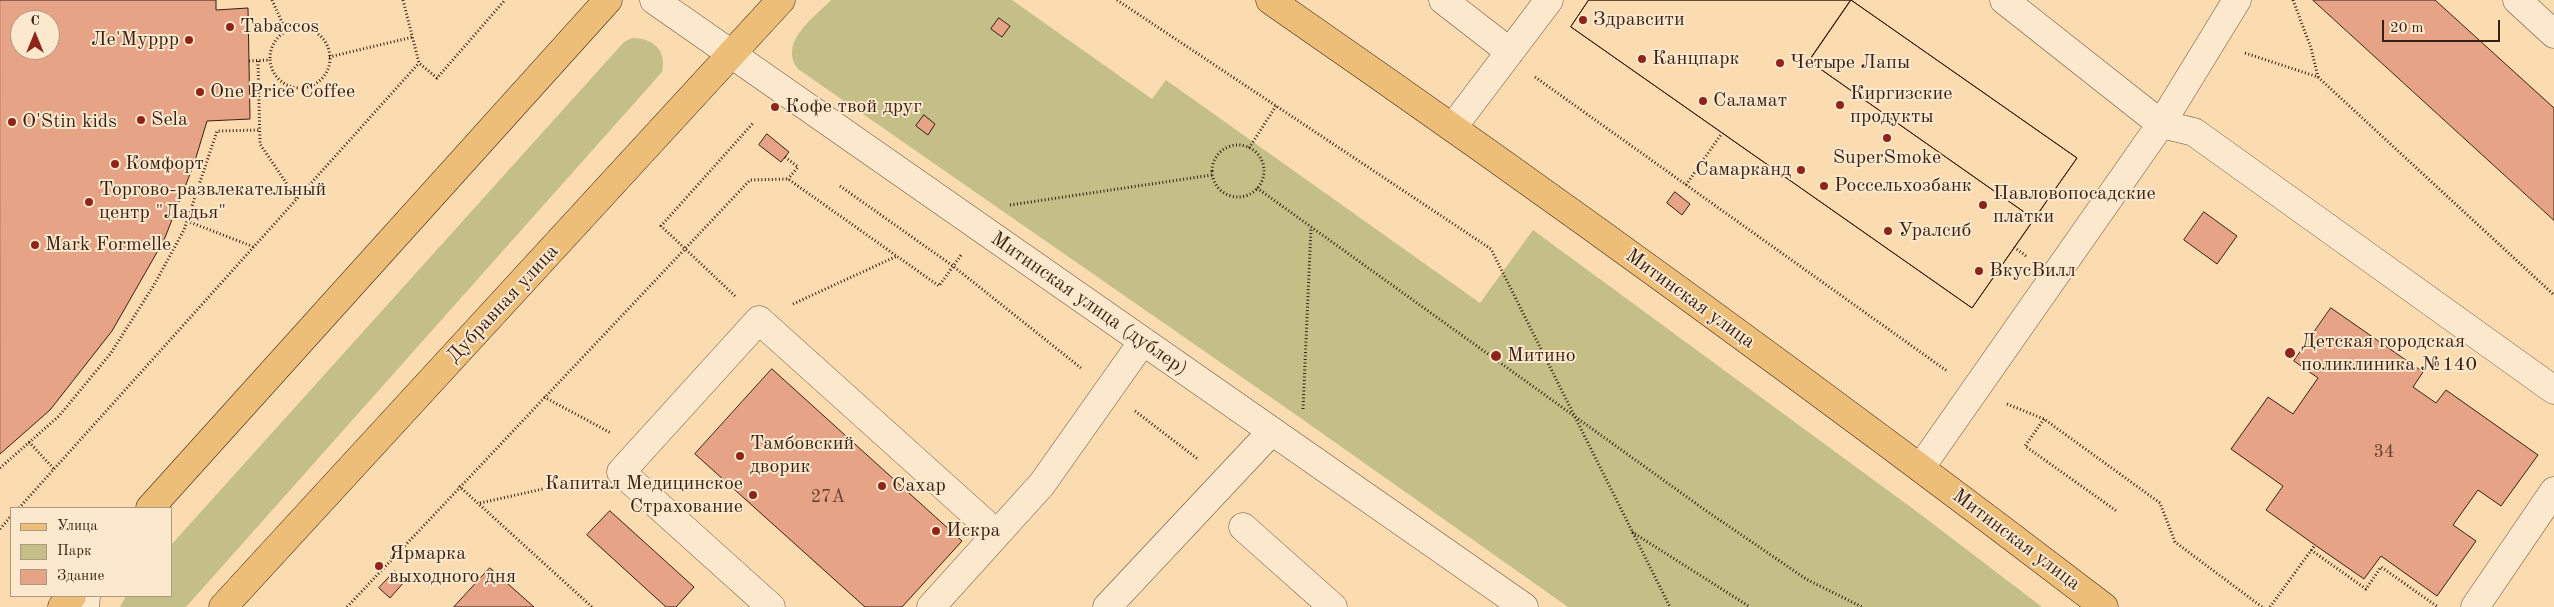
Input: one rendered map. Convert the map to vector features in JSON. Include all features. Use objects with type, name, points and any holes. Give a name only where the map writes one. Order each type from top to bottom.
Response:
[{"type":"main road","points":[[151,507],[608,0]]},
{"type":"main road","name":"Дубравная улица","points":[[223,607],[781,0]]},
{"type":"main road","name":"Митинская улица","points":[[1270,0],[1453,127],[1921,467],[2104,607]]},
{"type":"main road","points":[[62,607],[71,597]]},
{"type":"street","name":"Митинская улица (дублер)","points":[[654,0],[1524,607]]},
{"type":"street","points":[[1443,0],[1510,52]]},
{"type":"street","points":[[1453,127],[1549,0]]},
{"type":"street","points":[[2004,0],[2162,124],[2194,132],[2554,390]]},
{"type":"street","points":[[1921,467],[2162,124],[2237,0]]},
{"type":"street","points":[[2517,0],[2554,34]]},
{"type":"street","points":[[771,607],[622,472],[759,320],[997,534]]},
{"type":"street","points":[[931,607],[1042,484],[1143,341]]},
{"type":"street","points":[[1107,607],[1272,431]]},
{"type":"street","points":[[2475,607],[2554,491]]},
{"type":"street","points":[[1243,527],[1333,607]]},
{"type":"path","points":[[272,0],[286,31]]},
{"type":"path","points":[[403,0],[419,63],[437,78],[505,0]]},
{"type":"path","points":[[1117,0],[1492,249],[1631,532],[1670,607]]},
{"type":"path","points":[[2293,0],[2311,48],[2318,77]]},
{"type":"path","points":[[298,27],[312,30],[322,38],[329,50],[329,57],[329,63],[324,76],[314,84],[301,88],[288,85],[277,77],[270,65],[270,52],[275,40],[286,31],[298,27]]},
{"type":"path","points":[[329,57],[413,36]]},
{"type":"path","points":[[2211,42],[2318,77],[2554,294]]},
{"type":"path","points":[[1510,52],[1525,71],[1976,391],[2044,419],[2160,503],[2175,542],[2262,607]]},
{"type":"path","points":[[249,61],[270,60]]},
{"type":"path","points":[[258,61],[260,144],[297,199]]},
{"type":"path","points":[[19,507],[419,63]]},
{"type":"path","points":[[1249,148],[1276,106]]},
{"type":"path","points":[[754,122],[660,226],[759,320],[897,256]]},
{"type":"path","points":[[0,468],[59,416],[111,353],[154,285],[187,220],[217,132],[259,130]]},
{"type":"path","points":[[1686,184],[1722,133]]},
{"type":"path","points":[[1233,145],[1245,145],[1249,148],[1255,151],[1262,161],[1264,172],[1261,184],[1254,192],[1242,197],[1231,196],[1220,191],[1213,181],[1214,158],[1222,150],[1233,145]]},
{"type":"path","points":[[785,157],[798,167],[788,179]]},
{"type":"path","points":[[1004,206],[1212,175]]},
{"type":"path","points":[[347,607],[459,486],[750,180],[788,179],[939,286],[964,251]]},
{"type":"path","points":[[840,186],[953,266]]},
{"type":"path","points":[[1257,188],[1576,418],[1806,579],[1862,607]]},
{"type":"path","points":[[187,220],[254,247]]},
{"type":"path","points":[[1302,419],[1311,228]]},
{"type":"path","points":[[544,397],[643,449]]},
{"type":"path","points":[[2044,419],[2025,446],[2118,512]]},
{"type":"path","points":[[29,442],[54,469]]},
{"type":"path","points":[[479,503],[622,472]]},
{"type":"path","points":[[459,486],[592,607]]},
{"type":"path","points":[[0,529],[10,517]]},
{"type":"path","points":[[1631,532],[1750,607]]},
{"type":"path","points":[[2270,607],[2315,545]]},
{"type":"path","points":[[2311,550],[2366,589],[2381,567],[2438,607]]},
{"type":"green space","points":[[831,0],[1012,0],[1152,99],[1166,80],[1480,303],[1533,230],[1920,514],[2042,607],[1568,607],[1302,419],[798,69],[793,59],[792,49],[795,40],[808,23]]},
{"type":"green space","points":[[632,38],[652,43],[657,47],[662,57],[662,72],[186,607],[120,607],[125,597],[172,597],[172,544],[624,42]]},
{"type":"building","name":"Торгово-развлекательный центр \"Ладья\"","points":[[0,0],[216,0],[216,10],[248,8],[250,119],[207,121],[194,164],[164,240],[112,331],[50,410],[0,454]]},
{"type":"building","points":[[1589,0],[1851,0],[1809,61],[2034,219],[1972,308],[1571,27]]},
{"type":"building","points":[[1589,0],[1851,0],[2077,158],[1972,308],[1571,27]]},
{"type":"building","points":[[1851,0],[2077,158],[2034,219],[1809,61]]},
{"type":"building","points":[[2313,0],[2435,0],[2554,108],[2554,220]]},
{"type":"building","points":[[999,18],[1010,26],[1002,37],[991,29]]},
{"type":"building","points":[[924,115],[935,124],[928,135],[916,126]]},
{"type":"building","points":[[767,134],[789,152],[781,162],[759,145]]},
{"type":"building","points":[[1675,192],[1690,204],[1682,215],[1667,203]]},
{"type":"building","points":[[2204,212],[2237,236],[2217,264],[2184,240]]},
{"type":"building","points":[[2331,308],[2423,372],[2413,387],[2436,403],[2446,390],[2538,455],[2501,506],[2478,490],[2453,525],[2476,541],[2437,596],[2381,556],[2364,579],[2315,545],[2266,510],[2283,486],[2231,449],[2268,397],[2293,414],[2318,378],[2294,361]]},
{"type":"building","points":[[772,369],[962,541],[902,607],[865,607],[695,454]]},
{"type":"building","points":[[610,511],[694,587],[676,607],[666,607],[587,535]]},
{"type":"building","points":[[490,568],[534,607],[454,607]]},
{"type":"building","points":[[395,571],[405,581],[390,598],[379,588]]},
{"type":"place","name":"Здравсити","points":[[1583,20]]},
{"type":"place","name":"Tabaccos","points":[[230,27]]},
{"type":"place","name":"Ле'Муррр","points":[[189,40]]},
{"type":"place","name":"Канцпарк","points":[[1642,59]]},
{"type":"place","name":"Четыре Лапы","points":[[1780,63]]},
{"type":"place","name":"One Price Coffee","points":[[200,92]]},
{"type":"place","name":"Саламат","points":[[1703,101]]},
{"type":"place","name":"Киргизские продукты","points":[[1840,105]]},
{"type":"place","name":"Кофе твой друг","points":[[775,107]]},
{"type":"place","name":"Sela","points":[[141,120]]},
{"type":"place","name":"O'Stin kids","points":[[12,122]]},
{"type":"place","name":"SuperSmoke","points":[[1887,138]]},
{"type":"place","name":"Комфорт","points":[[115,164]]},
{"type":"place","name":"Самарканд","points":[[1801,170]]},
{"type":"place","name":"Россельхозбанк","points":[[1824,186]]},
{"type":"place","name":"Торгово-развлекательный центр \"Ладья\"","points":[[89,202]]},
{"type":"place","name":"Павловопосадские платки","points":[[1983,205]]},
{"type":"place","name":"Уралсиб","points":[[1888,231]]},
{"type":"place","name":"Mark Formelle","points":[[35,245]]},
{"type":"place","name":"ВкусВилл","points":[[1979,271]]},
{"type":"place","name":"Детская городская поликлиника №140","points":[[2290,353]]},
{"type":"place","name":"Митино","points":[[1496,356]]},
{"type":"place","name":"Тамбовский дворик","points":[[740,456]]},
{"type":"place","name":"Сахар","points":[[882,486]]},
{"type":"place","name":"Капитал Медицинское Страхование","points":[[753,495]]},
{"type":"place","name":"Искра","points":[[936,531]]},
{"type":"place","name":"Ярмарка выходного дня","points":[[379,566]]}]
